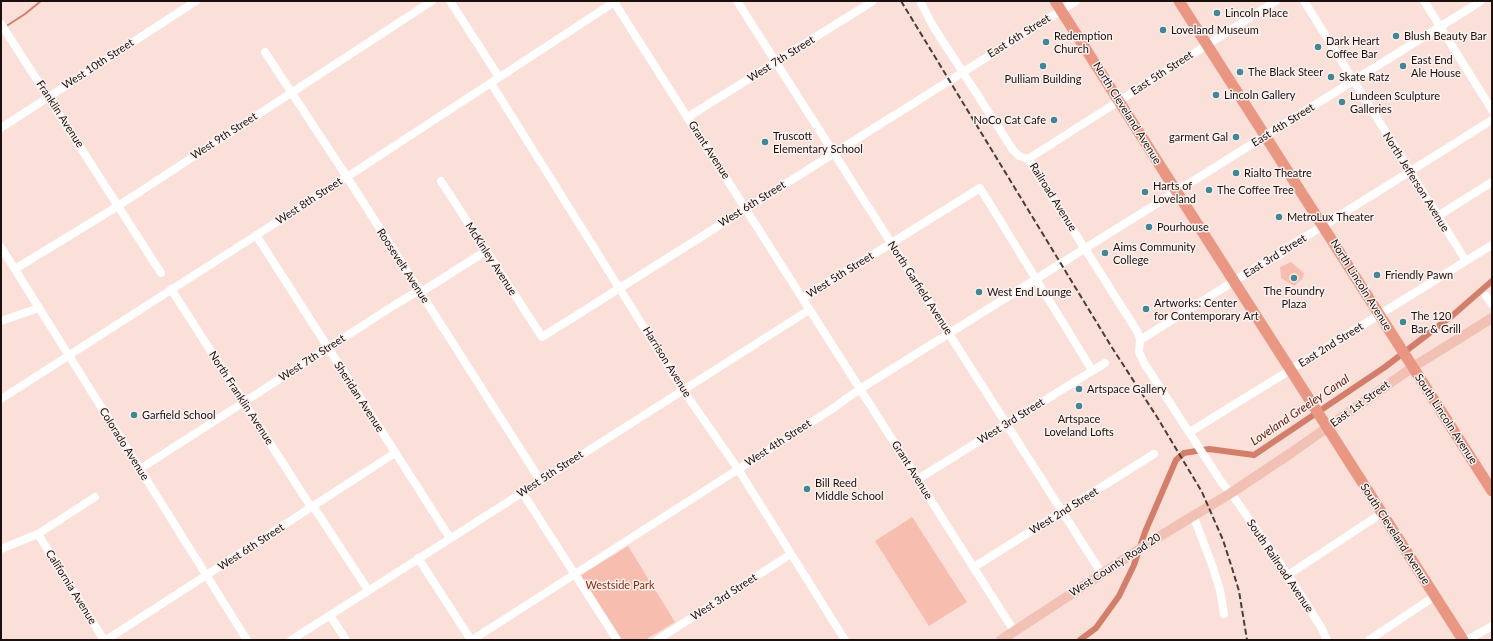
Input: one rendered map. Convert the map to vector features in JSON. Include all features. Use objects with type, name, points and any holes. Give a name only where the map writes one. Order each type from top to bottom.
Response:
[{"type":"highway","name":"North Lincoln Avenue","points":[[1179,1],[1413,367]]},
{"type":"highway","name":"North Cleveland Avenue","points":[[1058,6],[1291,369],[1327,428]]},
{"type":"highway","name":"South Lincoln Avenue","points":[[1413,367],[1492,491]]},
{"type":"highway","name":"South Cleveland Avenue","points":[[1327,428],[1463,640]]},
{"type":"main road","name":"East 1st Street","points":[[1231,493],[1327,428],[1413,367],[1492,318]]},
{"type":"main road","name":"West County Road 20","points":[[1001,640],[1152,541],[1231,493]]},
{"type":"street","name":"West 10th Street","points":[[1,128],[196,1]]},
{"type":"street","name":"West 9th Street","points":[[15,269],[118,206],[432,1]]},
{"type":"street","points":[[450,1],[499,78]]},
{"type":"street","name":"North Garfield Avenue","points":[[737,1],[1102,574]]},
{"type":"street","name":"West 7th Street","points":[[688,117],[873,1]]},
{"type":"street","name":"Railroad Avenue","points":[[920,1],[932,26],[1013,150],[1019,156],[1028,158],[1137,331],[1140,340],[1139,352],[1144,363],[1190,432]]},
{"type":"street","name":"East 6th Street","points":[[962,72],[1058,6],[1076,1]]},
{"type":"street","name":"East 5th Street","points":[[1028,158],[1276,1]]},
{"type":"street","name":"North Jefferson Avenue","points":[[1304,1],[1466,260]]},
{"type":"street","points":[[1424,1],[1492,110]]},
{"type":"street","name":"East 4th Street","points":[[1085,248],[1481,1]]},
{"type":"street","name":"West 8th Street","points":[[1,399],[347,177],[615,2]]},
{"type":"street","name":"Grant Avenue","points":[[615,2],[1014,631]]},
{"type":"street","name":"Franklin Avenue","points":[[1,24],[118,206]]},
{"type":"street","name":"Roosevelt Avenue","points":[[265,52],[347,177],[540,480]]},
{"type":"street","name":"West 6th Street","points":[[542,337],[962,72]]},
{"type":"street","name":"Harrison Avenue","points":[[491,83],[621,288],[683,390],[738,469],[845,640]]},
{"type":"street","name":"East 3rd Street","points":[[1140,340],[1260,265],[1280,255],[1291,245],[1492,120]]},
{"type":"street","name":"McKinley Avenue","points":[[441,181],[542,337]]},
{"type":"street","points":[[1438,216],[1492,182]]},
{"type":"street","name":"West 5th Street","points":[[803,298],[980,188],[1035,279]]},
{"type":"street","points":[[118,206],[161,273]]},
{"type":"street","name":"Sheridan Avenue","points":[[256,235],[450,538]]},
{"type":"street","name":"East 2nd Street","points":[[1190,432],[1492,245]]},
{"type":"street","name":"Colorado Avenue","points":[[1,248],[247,640]]},
{"type":"street","name":"West 4th Street","points":[[472,640],[860,389],[1085,248]]},
{"type":"street","name":"West 7th Street","points":[[140,469],[399,302],[426,289],[486,251]]},
{"type":"street","points":[[1035,279],[1092,370]]},
{"type":"street","name":"North Franklin Avenue","points":[[171,289],[368,590]]},
{"type":"street","points":[[1486,296],[1492,304]]},
{"type":"street","points":[[1,321],[39,308]]},
{"type":"street","name":"West 5th Street","points":[[291,640],[540,480],[810,310]]},
{"type":"street","name":"West 3rd Street","points":[[918,479],[1105,362]]},
{"type":"street","name":"South Railroad Avenue","points":[[1190,432],[1222,482],[1288,575],[1322,629],[1327,640]]},
{"type":"street","name":"West 6th Street","points":[[105,640],[207,576],[395,453]]},
{"type":"street","name":"West 2nd Street","points":[[974,567],[1154,454]]},
{"type":"street","points":[[522,492],[617,640]]},
{"type":"street","points":[[1,549],[38,534],[95,497]]},
{"type":"street","points":[[1288,575],[1382,513]]},
{"type":"street","points":[[1193,516],[1220,590],[1224,614]]},
{"type":"street","name":"California Avenue","points":[[38,534],[105,640]]},
{"type":"street","name":"West 3rd Street","points":[[657,640],[791,554]]},
{"type":"street","points":[[418,558],[472,640]]},
{"type":"street","points":[[1369,640],[1435,596]]},
{"type":"street","points":[[330,615],[346,640]]},
{"type":"street","points":[[1467,640],[1492,626]]},
{"type":"green space","points":[[1291,262],[1304,273],[1303,278],[1294,286],[1281,278],[1280,267]]},
{"type":"green space","points":[[912,517],[967,602],[929,626],[875,541]]},
{"type":"green space","name":"Westside Park","points":[[628,546],[675,622],[645,640],[622,640],[581,575]]},
{"type":"waterway","points":[[8,25],[41,1]]},
{"type":"waterway","name":"Loveland Greeley Canal","points":[[1080,640],[1096,628],[1119,596],[1134,565],[1145,532],[1176,460],[1184,453],[1209,449],[1254,455],[1385,367],[1453,315],[1492,281]]},
{"type":"railway","points":[[901,1],[1111,346],[1157,417],[1202,492],[1223,540],[1239,591],[1247,640]]},
{"type":"place","name":"Lincoln Place","points":[[1217,13]]},
{"type":"place","name":"Loveland Museum","points":[[1163,30]]},
{"type":"place","name":"Blush Beauty Bar","points":[[1396,36]]},
{"type":"place","name":"Redemption Church","points":[[1046,42]]},
{"type":"place","name":"Dark Heart Coffee Bar","points":[[1318,47]]},
{"type":"place","name":"Pulliam Building","points":[[1043,66]]},
{"type":"place","name":"East End Ale House","points":[[1403,66]]},
{"type":"place","name":"The Black Steer","points":[[1240,72]]},
{"type":"place","name":"Skate Ratz","points":[[1331,77]]},
{"type":"place","name":"Lincoln Gallery","points":[[1216,95]]},
{"type":"place","name":"Lundeen Sculpture Galleries","points":[[1342,102]]},
{"type":"place","name":"NoCo Cat Cafe","points":[[1054,120]]},
{"type":"place","name":"garment Gal","points":[[1236,137]]},
{"type":"place","name":"Truscott Elementary School","points":[[765,142]]},
{"type":"place","name":"Rialto Theatre","points":[[1236,173]]},
{"type":"place","name":"The Coffee Tree","points":[[1209,190]]},
{"type":"place","name":"Harts of Loveland","points":[[1145,192]]},
{"type":"place","name":"MetroLux Theater","points":[[1279,217]]},
{"type":"place","name":"Pourhouse","points":[[1149,227]]},
{"type":"place","name":"Aims Community College","points":[[1105,253]]},
{"type":"place","name":"Friendly Pawn","points":[[1377,275]]},
{"type":"place","name":"The Foundry Plaza","points":[[1294,278]]},
{"type":"place","name":"West End Lounge","points":[[979,292]]},
{"type":"place","name":"Artworks: Center for Contemporary Art","points":[[1146,309]]},
{"type":"place","name":"The 120 Bar & Grill","points":[[1403,322]]},
{"type":"place","name":"Artspace Gallery","points":[[1079,389]]},
{"type":"place","name":"Artspace Loveland Lofts","points":[[1079,406]]},
{"type":"place","name":"Garfield School","points":[[134,415]]},
{"type":"place","name":"Bill Reed Middle School","points":[[807,489]]}]
